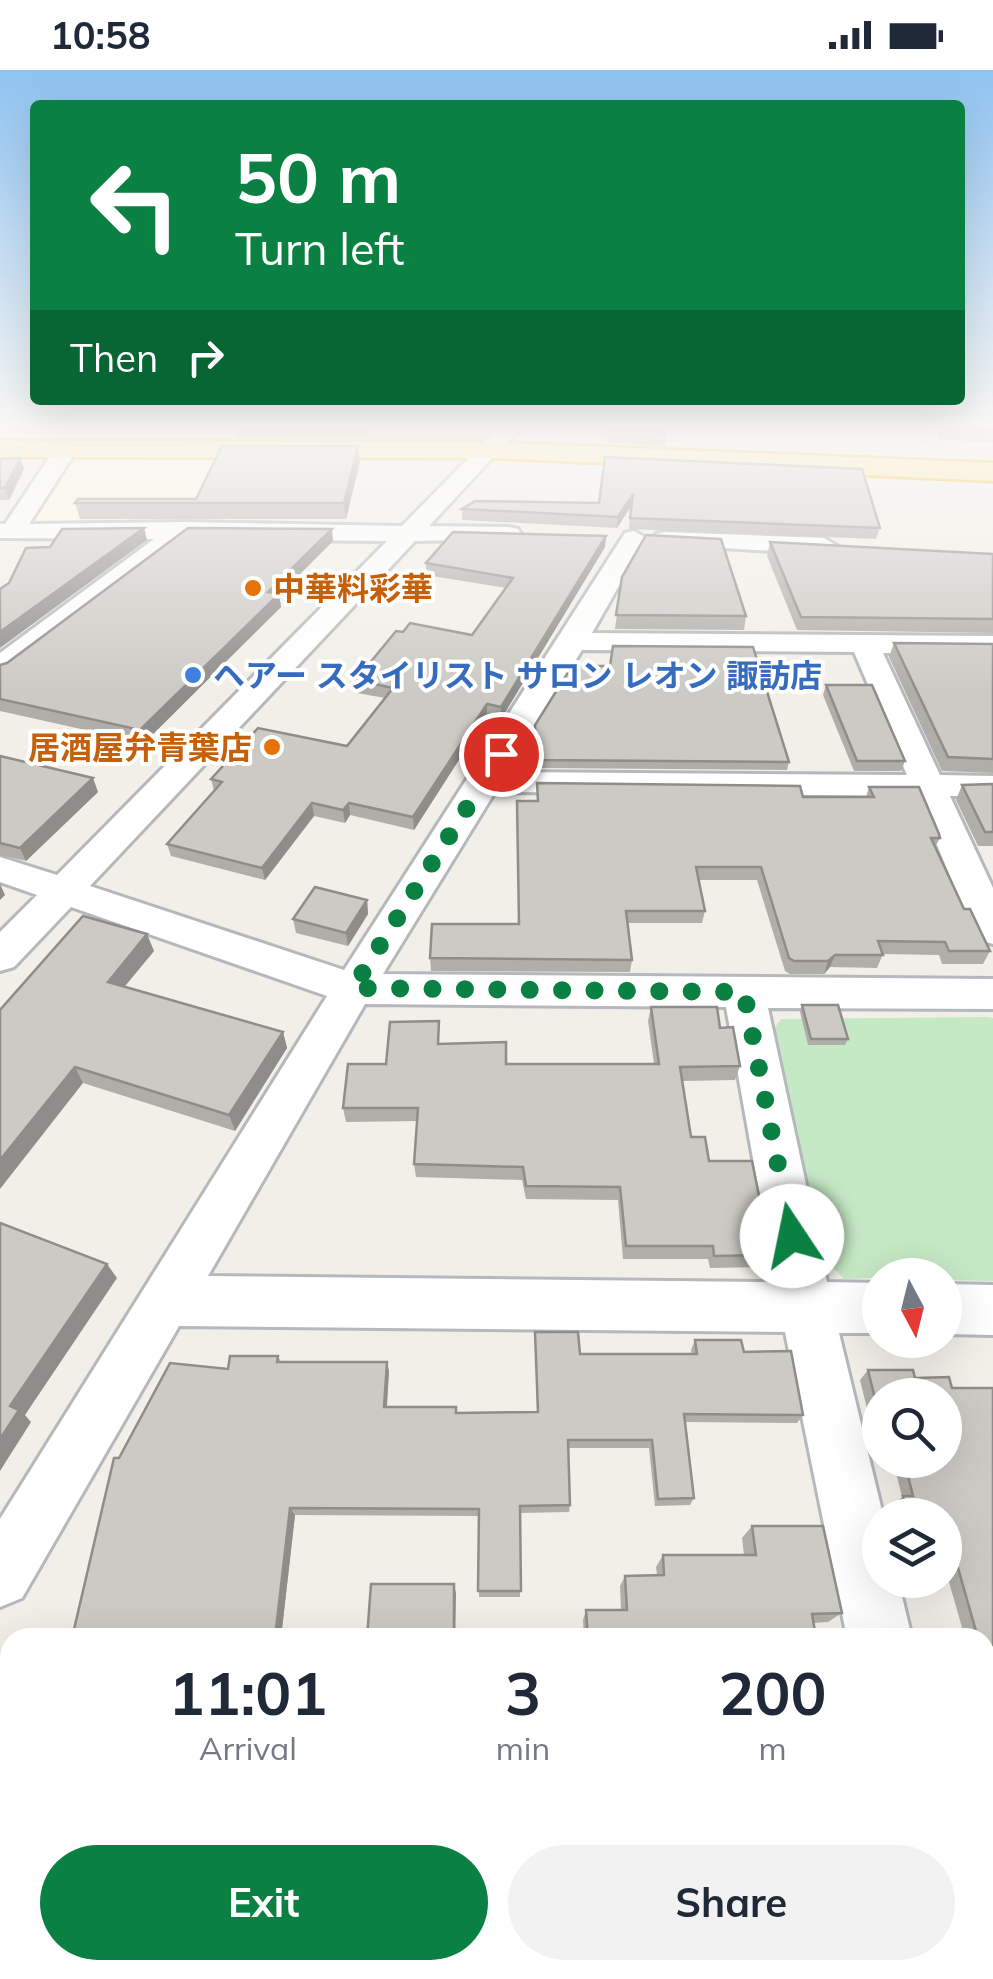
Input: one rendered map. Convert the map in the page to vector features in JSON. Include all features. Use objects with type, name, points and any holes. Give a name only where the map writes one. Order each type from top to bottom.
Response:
[{"type":"street","points":[[0,957],[424,514]]},
{"type":"street","points":[[0,666],[184,530]]},
{"type":"street","points":[[6,531],[534,535]]},
{"type":"street","points":[[0,1576],[353,988],[573,641],[624,538],[852,548]]},
{"type":"street","points":[[573,641],[993,645]]},
{"type":"street","points":[[865,645],[993,930]]},
{"type":"street","points":[[483,782],[993,786]]},
{"type":"street","points":[[0,869],[353,988],[993,994]]},
{"type":"street","points":[[744,992],[806,1307],[878,1628]]},
{"type":"street","points":[[164,1301],[862,1308]]},
{"type":"street","points":[[962,1309],[993,1310]]},
{"type":"shaded area","points":[[36,514],[264,514],[259,526],[40,525],[32,520]]},
{"type":"green space","points":[[993,1018],[993,1281],[962,1280],[962,1258],[862,1258],[862,1278],[844,1279],[824,1258],[774,1029],[781,1019]]},
{"type":"building","points":[[561,514],[620,514],[618,517]]},
{"type":"building","points":[[630,514],[876,514],[880,528],[630,518]]},
{"type":"building","points":[[144,528],[0,632],[0,589],[9,583],[26,548],[50,547],[62,529]]},
{"type":"building","points":[[188,528],[332,529],[268,592],[279,594],[140,730],[0,699],[0,665]]},
{"type":"building","points":[[453,532],[606,536],[501,707],[487,704],[413,817],[349,803],[343,810],[312,803],[262,868],[167,844],[222,782],[211,779],[258,728],[347,746],[393,688],[356,680],[396,631],[403,632],[410,623],[472,635],[513,578],[426,563]]},
{"type":"building","points":[[646,535],[721,539],[746,616],[616,615],[622,577]]},
{"type":"building","points":[[770,542],[993,554],[993,619],[801,617]]},
{"type":"building","points":[[894,643],[993,644],[993,759],[948,757]]},
{"type":"building","points":[[613,646],[753,647],[789,762],[536,760],[535,725],[572,666],[610,666]]},
{"type":"building","points":[[826,685],[872,685],[905,761],[857,761]]},
{"type":"building","points":[[0,756],[93,778],[20,848],[0,843]]},
{"type":"building","points":[[537,783],[800,786],[803,797],[874,797],[869,787],[919,787],[940,838],[931,838],[964,909],[970,909],[990,951],[949,951],[945,942],[878,941],[883,955],[835,955],[828,961],[794,961],[789,958],[761,867],[696,867],[705,911],[626,911],[632,960],[430,958],[432,924],[519,924],[517,801],[538,801]]},
{"type":"building","points":[[993,784],[993,832],[985,832],[962,785]]},
{"type":"building","points":[[315,887],[367,900],[346,933],[293,919]]},
{"type":"building","points":[[83,916],[147,934],[108,982],[283,1032],[229,1115],[75,1067],[0,1160],[0,1010]]},
{"type":"building","points":[[802,1005],[838,1005],[848,1039],[811,1039]]},
{"type":"building","points":[[651,1007],[717,1007],[720,1028],[733,1027],[740,1066],[680,1067],[691,1137],[705,1137],[709,1161],[752,1161],[771,1255],[714,1256],[713,1246],[626,1246],[620,1187],[526,1186],[523,1167],[414,1164],[418,1108],[343,1108],[348,1064],[386,1064],[390,1022],[439,1021],[438,1044],[506,1042],[506,1064],[659,1064]]},
{"type":"building","points":[[0,1223],[107,1264],[10,1406],[19,1410],[0,1439]]},
{"type":"building","points":[[535,1332],[578,1332],[580,1354],[697,1354],[695,1340],[741,1340],[744,1352],[791,1351],[803,1415],[684,1414],[694,1498],[658,1499],[652,1440],[568,1440],[570,1505],[520,1506],[521,1591],[478,1591],[479,1509],[290,1508],[276,1628],[74,1628],[114,1458],[119,1458],[170,1363],[228,1369],[230,1356],[278,1356],[277,1362],[387,1362],[384,1407],[456,1407],[456,1413],[538,1412]]},
{"type":"building","points":[[868,1370],[913,1370],[915,1378],[870,1378]]},
{"type":"building","points":[[962,1388],[993,1388],[993,1628],[975,1628],[962,1582],[962,1498],[903,1496],[913,1496],[908,1478],[962,1478]]},
{"type":"building","points":[[752,1526],[823,1526],[842,1613],[812,1614],[814,1628],[587,1628],[586,1610],[627,1610],[625,1576],[664,1575],[663,1555],[756,1555]]},
{"type":"building","points":[[371,1584],[454,1584],[454,1628],[368,1628]]},
{"type":"place","name":"中華料彩華","points":[[253,588]]},
{"type":"place","name":"ヘアー スタイリスト サロン レオン 諏訪店","points":[[193,675]]},
{"type":"place","name":"居酒屋弁青葉店","points":[[272,747]]},
{"type":"route","points":[[501,754],[353,988],[744,992],[792,1236]]}]
